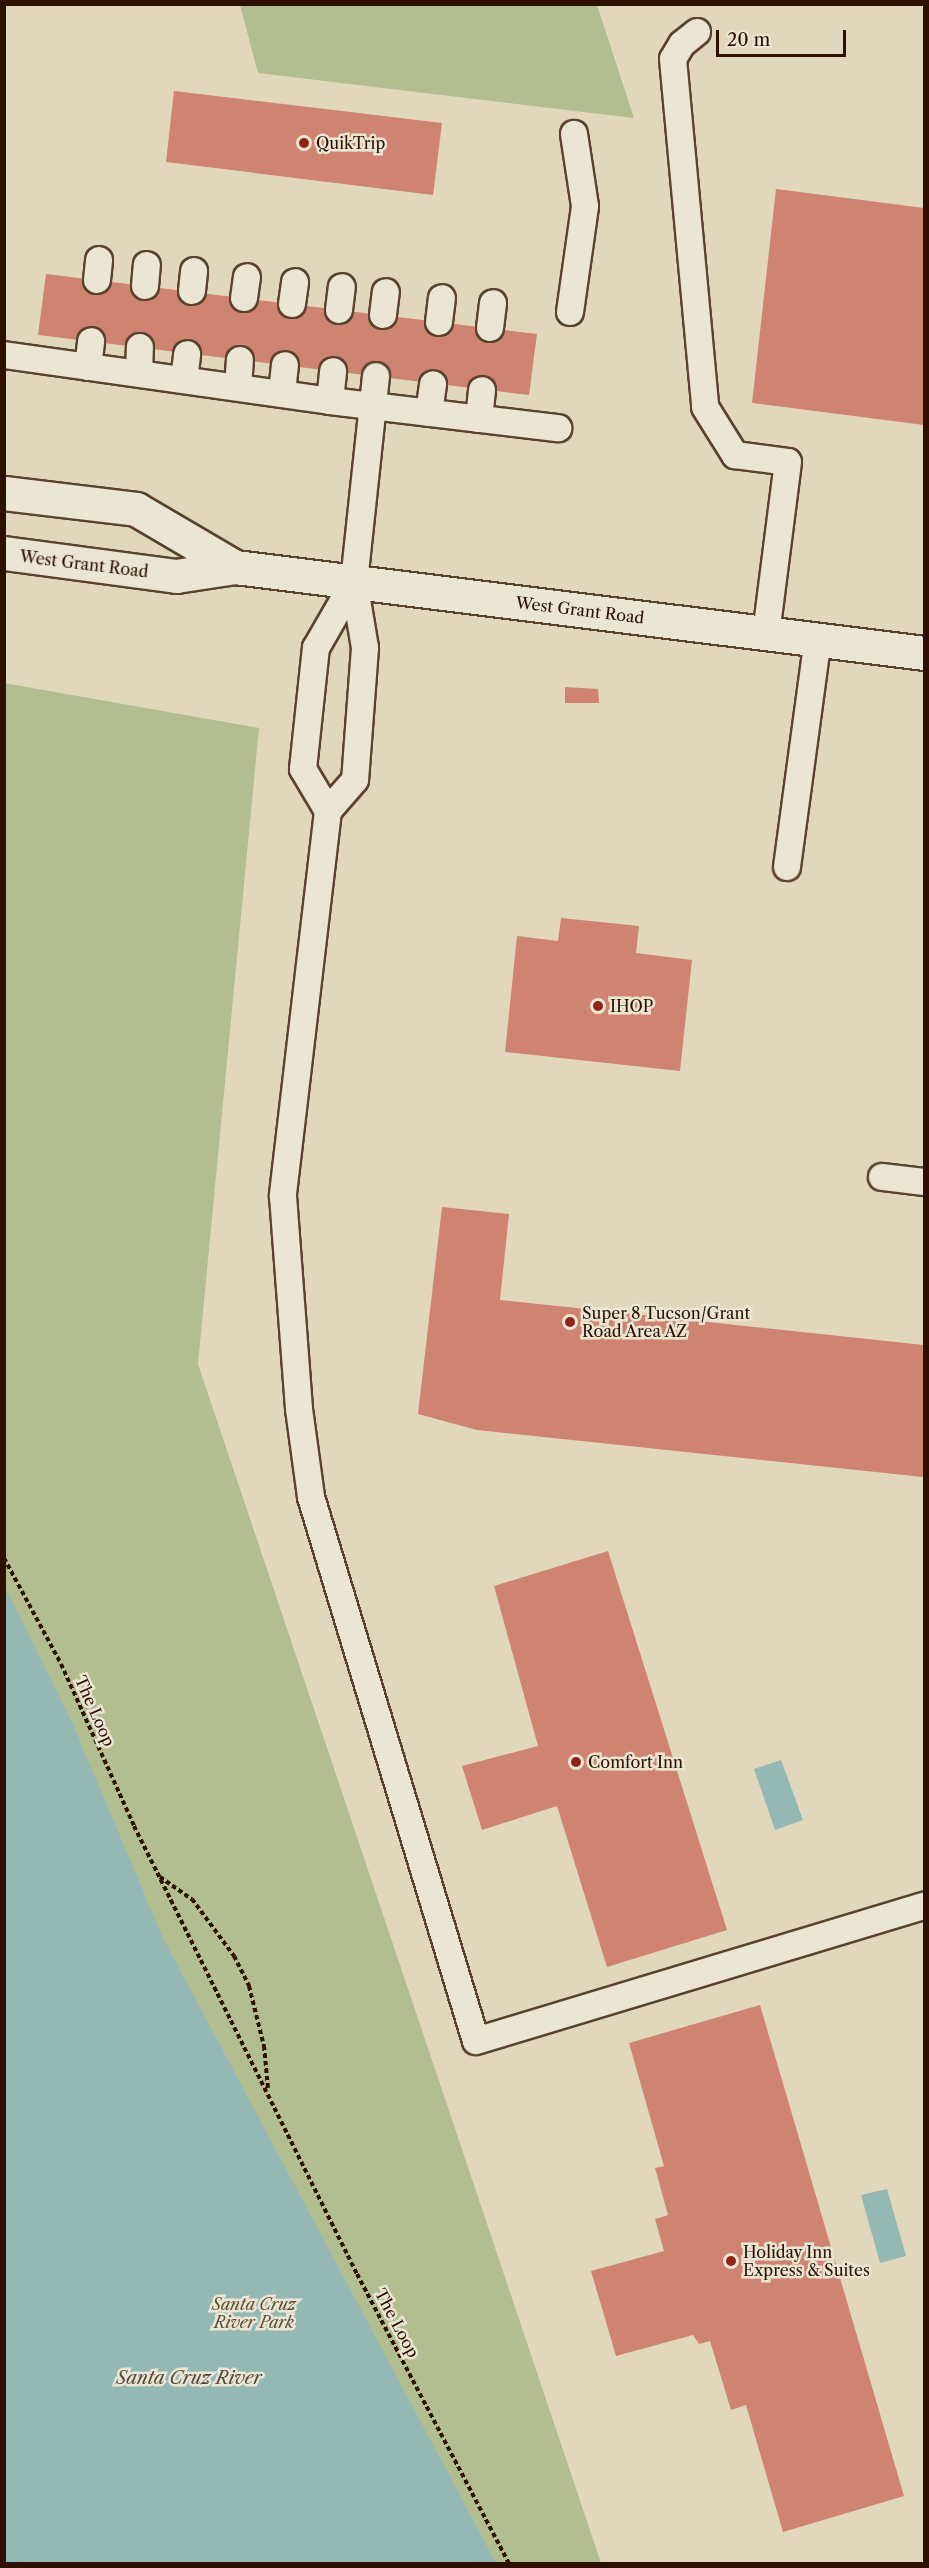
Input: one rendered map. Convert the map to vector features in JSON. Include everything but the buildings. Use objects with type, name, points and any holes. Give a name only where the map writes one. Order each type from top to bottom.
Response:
[{"type":"main road","name":"West Grant Road","points":[[4,493],[136,509],[235,567]]},
{"type":"main road","name":"West Grant Road","points":[[4,553],[176,576],[235,567],[924,653]]},
{"type":"lane","points":[[697,32],[682,44],[673,59],[705,407],[735,455],[788,462],[766,633]]},
{"type":"lane","points":[[570,312],[585,206],[574,134]]},
{"type":"lane","points":[[490,328],[493,303]]},
{"type":"lane","points":[[88,367],[91,341]]},
{"type":"lane","points":[[139,373],[140,347]]},
{"type":"lane","points":[[184,380],[186,354]]},
{"type":"lane","points":[[4,355],[330,401],[558,428]]},
{"type":"lane","points":[[238,387],[240,360]]},
{"type":"lane","points":[[282,393],[285,365]]},
{"type":"lane","points":[[330,401],[333,371]]},
{"type":"lane","points":[[376,376],[354,582],[365,648],[355,780],[328,812],[284,1196],[299,1409],[311,1497],[476,2041],[924,1906]]},
{"type":"lane","points":[[429,412],[433,384]]},
{"type":"lane","points":[[479,418],[482,390]]},
{"type":"lane","points":[[328,812],[303,770],[316,648],[354,582]]},
{"type":"lane","points":[[787,867],[818,639]]},
{"type":"lane","points":[[882,1177],[924,1182]]},
{"type":"path","name":"The Loop","points":[[4,1558],[61,1664],[159,1876],[268,2091],[357,2274],[509,2564]]},
{"type":"path","name":"The Loop","points":[[159,1876],[192,1899],[234,1956],[249,1986],[264,2046],[268,2091]]},
{"type":"green space","points":[[240,5],[597,5],[634,118],[258,73]]},
{"type":"green space","name":"Santa Cruz River Park","points":[[4,683],[259,728],[198,1364],[601,2563],[5,2563]]},
{"type":"water","name":"Santa Cruz River","points":[[5,1587],[72,1722],[163,1938],[496,2563],[5,2563]]},
{"type":"water","points":[[781,1760],[803,1820],[775,1830],[754,1769]]},
{"type":"water","points":[[887,2189],[906,2256],[880,2263],[861,2195]]},
{"type":"place","name":"QuikTrip","points":[[304,143]]},
{"type":"place","name":"IHOP","points":[[598,1006]]},
{"type":"place","name":"Super 8 Tucson/Grant Road Area AZ","points":[[570,1322]]},
{"type":"place","name":"Comfort Inn","points":[[576,1762]]},
{"type":"place","name":"Holiday Inn Express & Suites","points":[[731,2261]]}]
